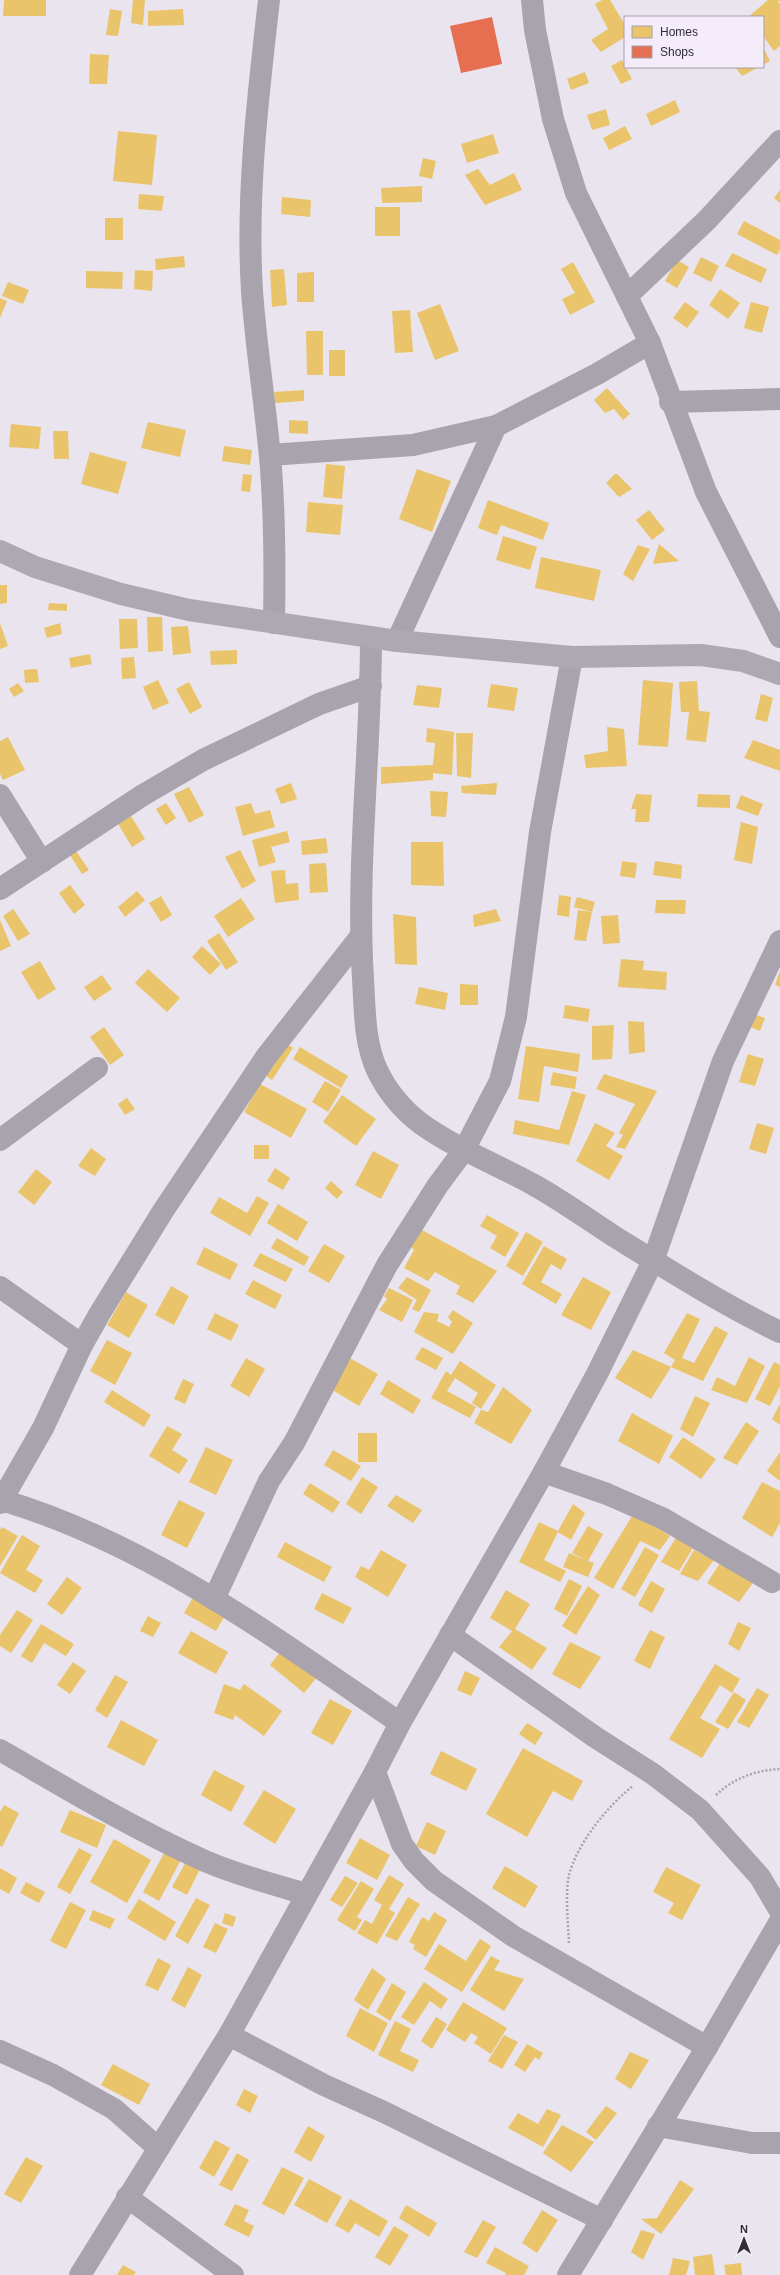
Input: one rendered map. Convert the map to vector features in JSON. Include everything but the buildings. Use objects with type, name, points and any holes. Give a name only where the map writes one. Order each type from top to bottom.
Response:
[{"type":"street","points":[[268,0],[256,133],[250,225],[252,291],[270,455],[275,558],[274,623]]},
{"type":"street","points":[[532,0],[535,30],[553,119],[576,193],[650,343],[670,402],[706,492],[780,637]]},
{"type":"street","points":[[627,296],[707,220],[780,141]]},
{"type":"street","points":[[270,455],[413,445],[496,426],[597,374],[650,343]]},
{"type":"street","points":[[670,402],[780,399]]},
{"type":"street","points":[[397,641],[496,426]]},
{"type":"street","points":[[0,551],[35,567],[121,594],[189,610],[397,641],[572,657],[700,655],[743,661],[780,674]]},
{"type":"street","points":[[371,637],[371,686],[360,895],[360,937],[365,1020],[370,1051],[376,1068],[388,1092],[419,1122],[464,1150],[534,1185],[653,1261],[746,1316],[780,1332]]},
{"type":"street","points":[[214,1599],[269,1481],[294,1443],[387,1265],[426,1202],[464,1150],[500,1081],[516,1017],[540,832],[572,657]]},
{"type":"street","points":[[0,890],[143,795],[204,760],[319,704],[371,686]]},
{"type":"street","points":[[0,795],[42,862]]},
{"type":"street","points":[[360,937],[266,1057],[163,1211],[82,1344],[43,1428],[1,1502],[35,1510],[84,1530],[142,1558],[214,1599],[400,1723]]},
{"type":"street","points":[[80,2275],[127,2197],[229,2035],[375,1772],[400,1723],[544,1472],[597,1374],[653,1261],[723,1061],[780,940]]},
{"type":"street","points":[[0,1140],[97,1068]]},
{"type":"street","points":[[0,1288],[82,1344]]},
{"type":"street","points":[[544,1472],[607,1494],[662,1518],[772,1582]]},
{"type":"street","points":[[450,1635],[595,1737],[653,1774],[700,1810],[760,1878],[780,1912]]},
{"type":"street","points":[[0,1750],[132,1824],[206,1861],[252,1878],[306,1894]]},
{"type":"street","points":[[375,1772],[394,1827],[402,1844],[414,1861],[434,1881],[456,1898],[513,1936],[571,1967],[707,2047]]},
{"type":"street","points":[[568,2275],[707,2047],[780,1921]]},
{"type":"street","points":[[229,2035],[324,2085],[393,2116],[602,2220]]},
{"type":"street","points":[[0,2051],[53,2075],[114,2109],[158,2148]]},
{"type":"street","points":[[658,2126],[752,2143],[780,2144]]},
{"type":"street","points":[[127,2197],[233,2275]]},
{"type":"path","points":[[700,1810],[723,1789],[738,1779],[761,1770],[780,1769]]},
{"type":"path","points":[[571,1967],[568,1916],[569,1876],[573,1865],[593,1828],[613,1803],[636,1783],[653,1774]]}]
